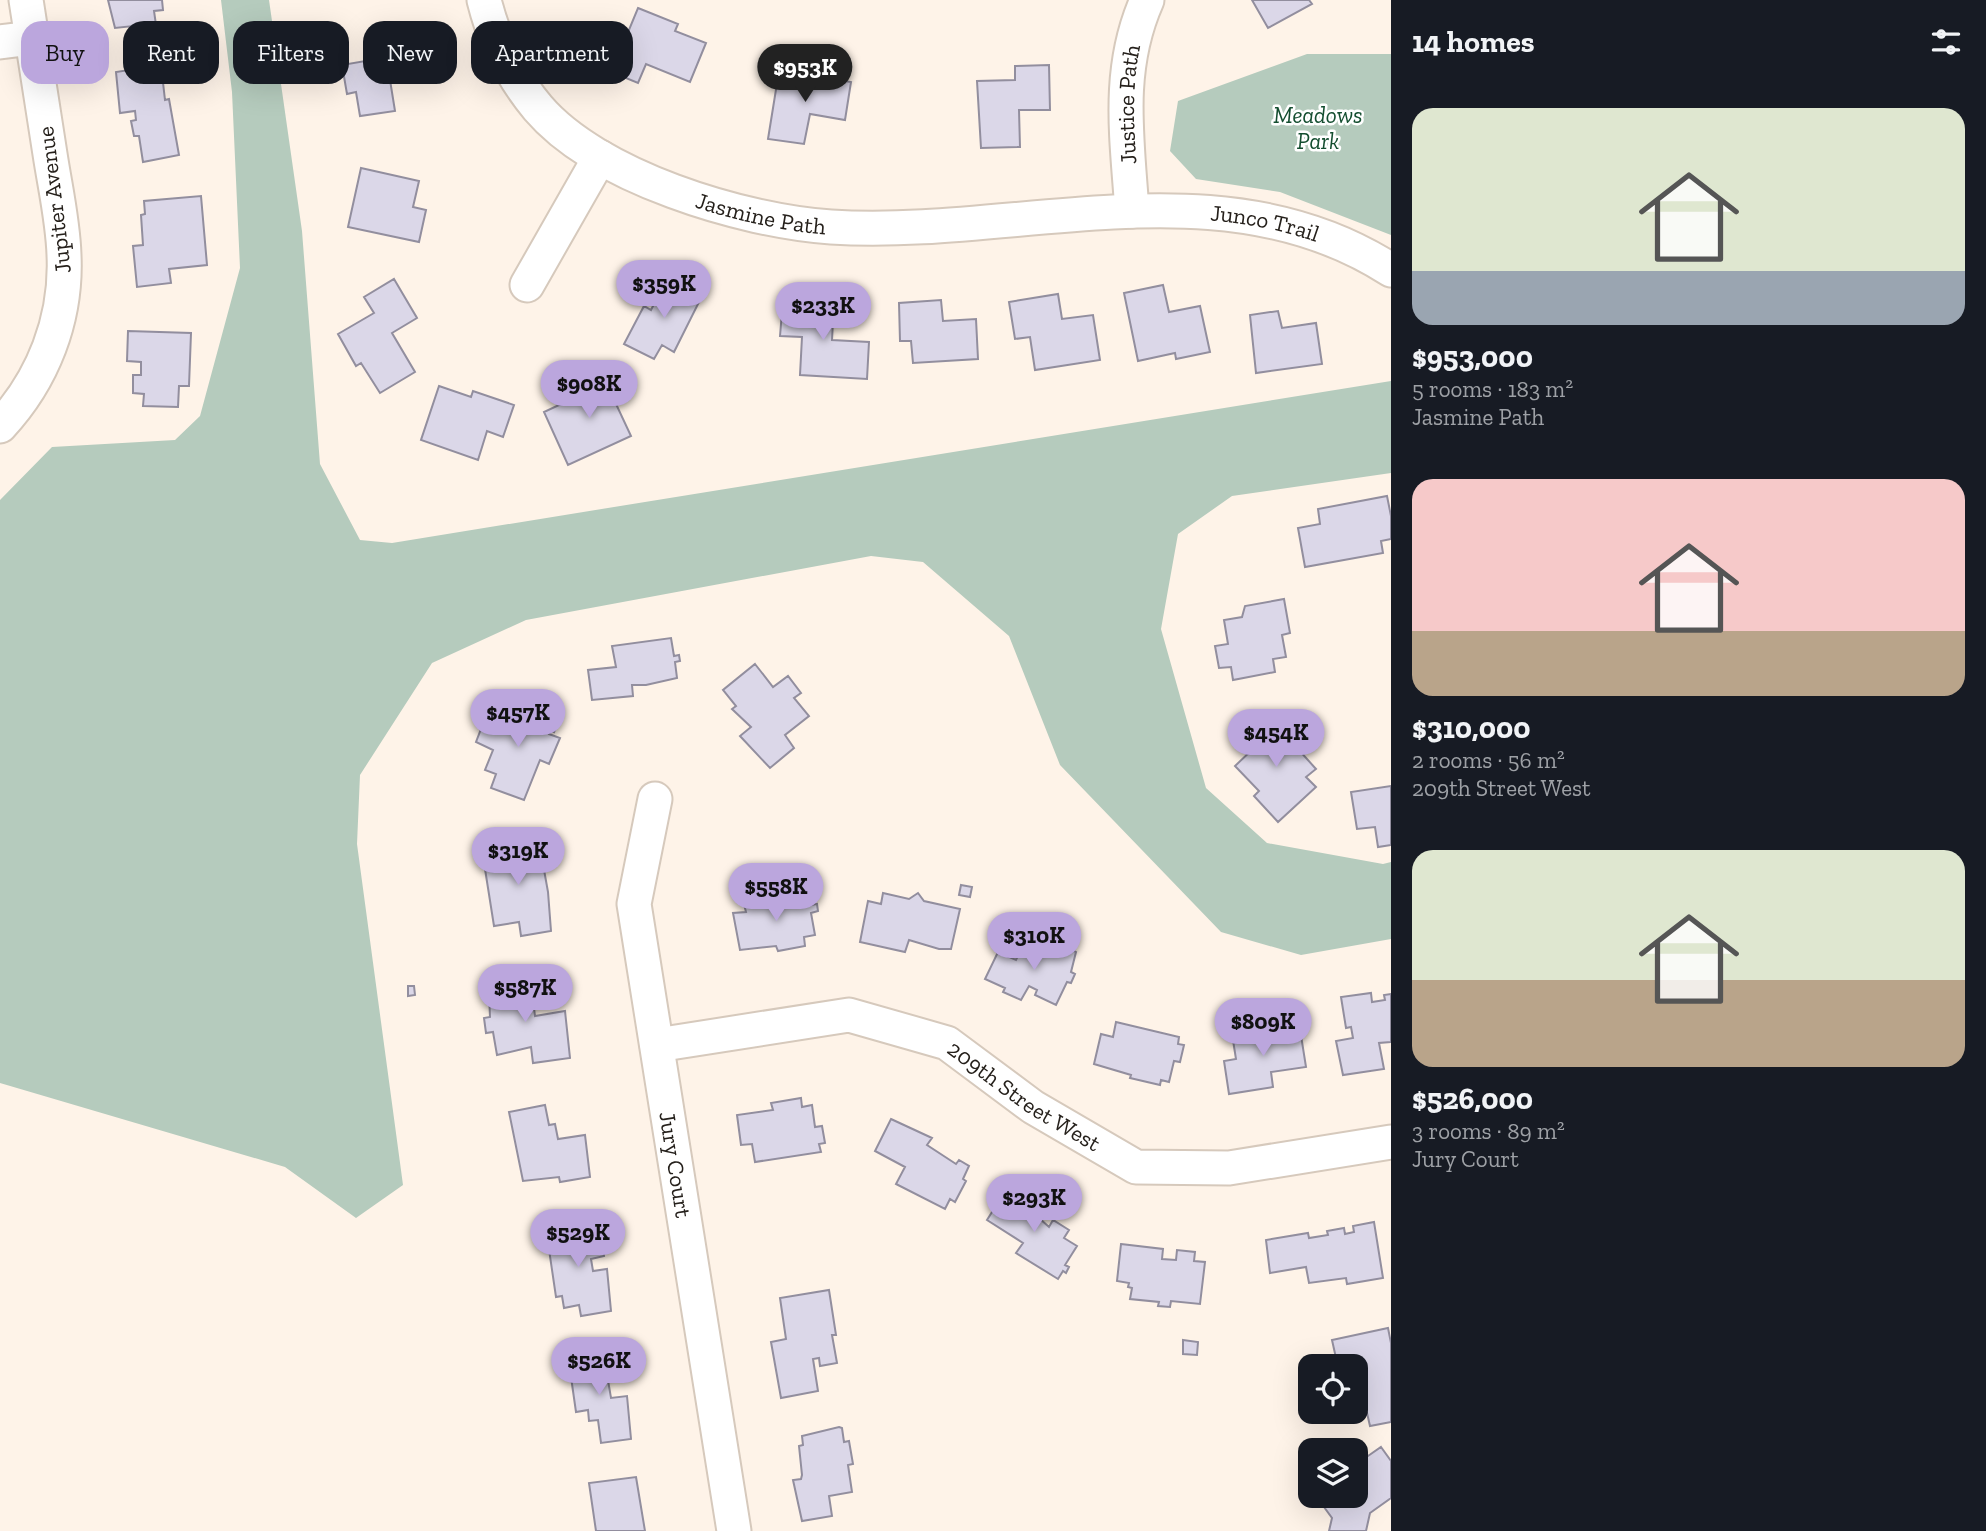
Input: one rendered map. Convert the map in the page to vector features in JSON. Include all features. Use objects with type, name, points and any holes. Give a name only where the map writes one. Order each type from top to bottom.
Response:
[{"type":"street","name":"Jupiter Avenue","points":[[0,426],[28,392],[42,368],[60,313],[64,287],[62,232],[16,40],[26,0]]},
{"type":"street","name":"Jasmine Path","points":[[484,0],[499,46],[524,89],[557,126],[600,158],[641,178],[715,205],[792,223],[832,227],[914,227],[1132,211]]},
{"type":"street","name":"Justice Path","points":[[1132,211],[1125,120],[1126,81],[1132,41],[1147,0]]},
{"type":"street","points":[[527,285],[600,158]]},
{"type":"street","name":"Junco Trail","points":[[1132,211],[1210,212],[1268,220],[1350,248],[1391,270]]},
{"type":"street","name":"Jury Court","points":[[655,799],[634,904],[733,1531]]},
{"type":"street","name":"209th Street West","points":[[657,1045],[849,1015],[947,1042],[1033,1107],[1136,1167],[1229,1168],[1391,1142]]},
{"type":"green space","points":[[221,0],[269,0],[272,21],[233,21],[233,84],[281,84],[302,231],[320,464],[360,540],[392,543],[1391,381],[1391,473],[1232,496],[1178,534],[1161,629],[1206,788],[1267,843],[1383,864],[1391,862],[1391,939],[1301,955],[1221,932],[1060,765],[1009,636],[923,562],[871,556],[526,620],[432,663],[360,775],[357,844],[403,1185],[356,1218],[285,1167],[0,1083],[0,500],[52,447],[175,440],[200,416],[240,268],[232,92]]},
{"type":"green space","name":"Meadows Park","points":[[1307,54],[1391,54],[1391,235],[1280,192],[1196,179],[1170,151],[1178,101]]},
{"type":"building","points":[[108,0],[162,0],[163,10],[154,11],[155,21],[123,21],[123,27],[115,28]]},
{"type":"building","points":[[1252,0],[1309,0],[1312,4],[1268,28]]},
{"type":"building","points":[[638,8],[678,24],[675,31],[706,43],[690,82],[646,64],[638,83],[633,81],[633,21]]},
{"type":"building","points":[[363,61],[363,84],[391,84],[395,111],[360,116],[356,92],[347,94],[345,84],[349,84],[349,64]]},
{"type":"building","points":[[1049,65],[1050,110],[1019,110],[1020,147],[981,148],[977,81],[1015,80],[1015,66]]},
{"type":"building","points":[[123,71],[123,84],[163,84],[165,100],[169,99],[179,155],[143,162],[139,136],[134,136],[131,121],[136,120],[135,111],[120,113],[116,72]]},
{"type":"building","points":[[779,71],[851,82],[845,120],[810,114],[804,144],[768,139]]},
{"type":"building","points":[[361,168],[419,181],[413,207],[426,210],[419,242],[348,227]]},
{"type":"building","points":[[201,196],[207,265],[169,269],[171,283],[137,287],[133,246],[143,245],[141,215],[145,214],[144,201]]},
{"type":"building","points":[[667,278],[702,296],[674,352],[662,345],[654,359],[624,344],[644,306],[651,310]]},
{"type":"building","points":[[394,279],[417,318],[392,333],[415,372],[380,393],[361,363],[356,366],[338,334],[374,313],[364,297]]},
{"type":"building","points":[[1163,285],[1169,312],[1200,306],[1210,352],[1176,359],[1175,353],[1138,361],[1124,293]]},
{"type":"building","points":[[1058,294],[1062,319],[1093,315],[1100,360],[1035,370],[1030,337],[1015,339],[1009,302]]},
{"type":"building","points":[[783,300],[834,304],[832,340],[869,342],[867,379],[800,375],[802,337],[780,336]]},
{"type":"building","points":[[941,300],[943,321],[976,319],[978,359],[913,363],[911,341],[900,341],[899,303]]},
{"type":"building","points":[[1278,311],[1282,328],[1316,323],[1322,364],[1256,373],[1250,315]]},
{"type":"building","points":[[128,331],[191,333],[189,386],[179,386],[178,407],[143,406],[144,394],[133,393],[133,375],[141,375],[141,362],[127,361]]},
{"type":"building","points":[[613,374],[625,400],[616,404],[631,436],[568,465],[544,412],[574,398],[572,394]]},
{"type":"building","points":[[439,386],[471,397],[473,391],[514,405],[503,437],[487,431],[478,460],[421,440]]},
{"type":"building","points":[[1387,496],[1391,516],[1391,539],[1381,541],[1383,553],[1305,567],[1298,528],[1320,524],[1318,509]]},
{"type":"building","points":[[1284,599],[1290,633],[1282,635],[1286,657],[1273,659],[1275,672],[1233,680],[1231,667],[1219,668],[1215,646],[1228,644],[1224,620],[1242,617],[1245,606]]},
{"type":"building","points":[[671,638],[674,656],[679,655],[680,661],[675,662],[677,678],[646,685],[632,685],[633,696],[592,700],[588,670],[616,667],[612,646]]},
{"type":"building","points":[[755,664],[773,687],[788,676],[801,693],[794,698],[809,716],[785,735],[794,748],[770,768],[740,736],[751,727],[732,709],[736,706],[723,690]]},
{"type":"building","points":[[512,704],[558,722],[554,732],[550,730],[549,734],[560,738],[549,764],[540,760],[524,800],[491,788],[496,774],[485,770],[493,750],[476,742],[486,716],[504,723]]},
{"type":"building","points":[[1264,715],[1282,735],[1287,731],[1301,746],[1298,749],[1316,769],[1306,777],[1316,787],[1278,822],[1254,796],[1259,791],[1235,766],[1254,748],[1242,735]]},
{"type":"building","points":[[1391,786],[1391,845],[1378,847],[1375,827],[1357,829],[1351,792]]},
{"type":"building","points":[[539,842],[548,892],[551,931],[521,936],[519,922],[494,926],[482,850]]},
{"type":"building","points":[[961,885],[972,887],[970,897],[959,895]]},
{"type":"building","points":[[808,893],[810,905],[817,904],[818,911],[811,913],[815,935],[804,937],[805,946],[778,951],[776,946],[740,950],[733,913],[746,912],[744,904]]},
{"type":"building","points":[[883,893],[909,899],[918,893],[924,901],[960,909],[951,949],[939,949],[909,940],[905,952],[860,942],[868,901],[881,904]]},
{"type":"building","points":[[1025,941],[1055,955],[1060,945],[1076,952],[1071,972],[1075,974],[1071,983],[1067,982],[1056,1005],[1035,995],[1037,990],[1029,986],[1021,1000],[1003,992],[1005,988],[985,979],[998,952],[1016,960]]},
{"type":"building","points":[[511,975],[512,984],[523,982],[528,1001],[533,1000],[535,1016],[565,1011],[570,1058],[533,1063],[531,1047],[497,1055],[493,1032],[486,1033],[484,1018],[490,1017],[489,993],[495,993],[493,978]]},
{"type":"building","points":[[408,986],[414,986],[415,995],[408,996]]},
{"type":"building","points":[[1371,993],[1372,1002],[1385,1000],[1384,995],[1391,994],[1391,1042],[1379,1043],[1384,1069],[1343,1075],[1336,1041],[1353,1038],[1351,1027],[1346,1028],[1341,997]]},
{"type":"building","points":[[1116,1022],[1179,1037],[1178,1044],[1184,1045],[1180,1062],[1174,1061],[1169,1082],[1161,1080],[1160,1085],[1130,1078],[1131,1075],[1094,1064],[1101,1034],[1113,1037]]},
{"type":"building","points":[[1271,1029],[1271,1033],[1300,1029],[1306,1067],[1271,1072],[1273,1087],[1229,1094],[1224,1061],[1236,1059],[1232,1034]]},
{"type":"building","points":[[801,1098],[802,1107],[812,1105],[815,1127],[822,1126],[825,1143],[819,1144],[821,1152],[755,1162],[752,1144],[741,1145],[737,1115],[773,1110],[771,1103]]},
{"type":"building","points":[[545,1105],[549,1125],[555,1124],[558,1139],[585,1135],[590,1177],[560,1182],[559,1177],[523,1181],[509,1112]]},
{"type":"building","points":[[891,1119],[932,1138],[927,1145],[956,1164],[959,1160],[969,1166],[963,1179],[966,1181],[955,1202],[950,1199],[945,1209],[896,1184],[905,1167],[875,1151]]},
{"type":"building","points":[[1006,1190],[1044,1210],[1039,1218],[1049,1227],[1053,1220],[1069,1230],[1064,1238],[1077,1246],[1065,1265],[1069,1267],[1066,1273],[1063,1271],[1058,1279],[1016,1253],[1023,1243],[987,1220]]},
{"type":"building","points":[[586,1222],[588,1238],[601,1236],[604,1256],[591,1259],[593,1271],[607,1269],[611,1311],[581,1316],[579,1305],[564,1308],[562,1296],[556,1297],[546,1229]]},
{"type":"building","points":[[1374,1222],[1383,1278],[1347,1284],[1346,1278],[1309,1283],[1306,1267],[1270,1273],[1266,1240],[1308,1233],[1309,1238],[1328,1235],[1327,1231],[1344,1228],[1345,1234],[1354,1232],[1353,1226]]},
{"type":"building","points":[[1121,1244],[1163,1249],[1162,1259],[1176,1260],[1177,1250],[1195,1252],[1194,1261],[1205,1262],[1200,1304],[1171,1301],[1170,1307],[1158,1306],[1159,1302],[1130,1299],[1132,1288],[1128,1287],[1129,1283],[1117,1281]]},
{"type":"building","points":[[829,1290],[837,1363],[820,1366],[819,1358],[813,1359],[818,1391],[781,1398],[771,1342],[786,1339],[780,1298]]},
{"type":"building","points":[[1388,1328],[1391,1343],[1391,1422],[1370,1426],[1368,1354],[1335,1354],[1332,1340]]},
{"type":"building","points":[[1183,1340],[1198,1342],[1197,1355],[1183,1354]]},
{"type":"building","points":[[603,1351],[611,1398],[627,1396],[631,1439],[601,1443],[598,1420],[589,1421],[588,1410],[576,1412],[568,1356]]},
{"type":"building","points":[[842,1428],[844,1442],[849,1441],[853,1464],[848,1465],[852,1492],[829,1496],[832,1516],[802,1521],[793,1480],[801,1479],[802,1475],[799,1446],[803,1445],[802,1436]]},
{"type":"building","points":[[1381,1447],[1391,1461],[1391,1498],[1370,1513],[1366,1531],[1329,1531],[1332,1518],[1325,1508],[1368,1508],[1368,1456]]},
{"type":"building","points":[[636,1477],[645,1531],[596,1531],[589,1483]]}]
